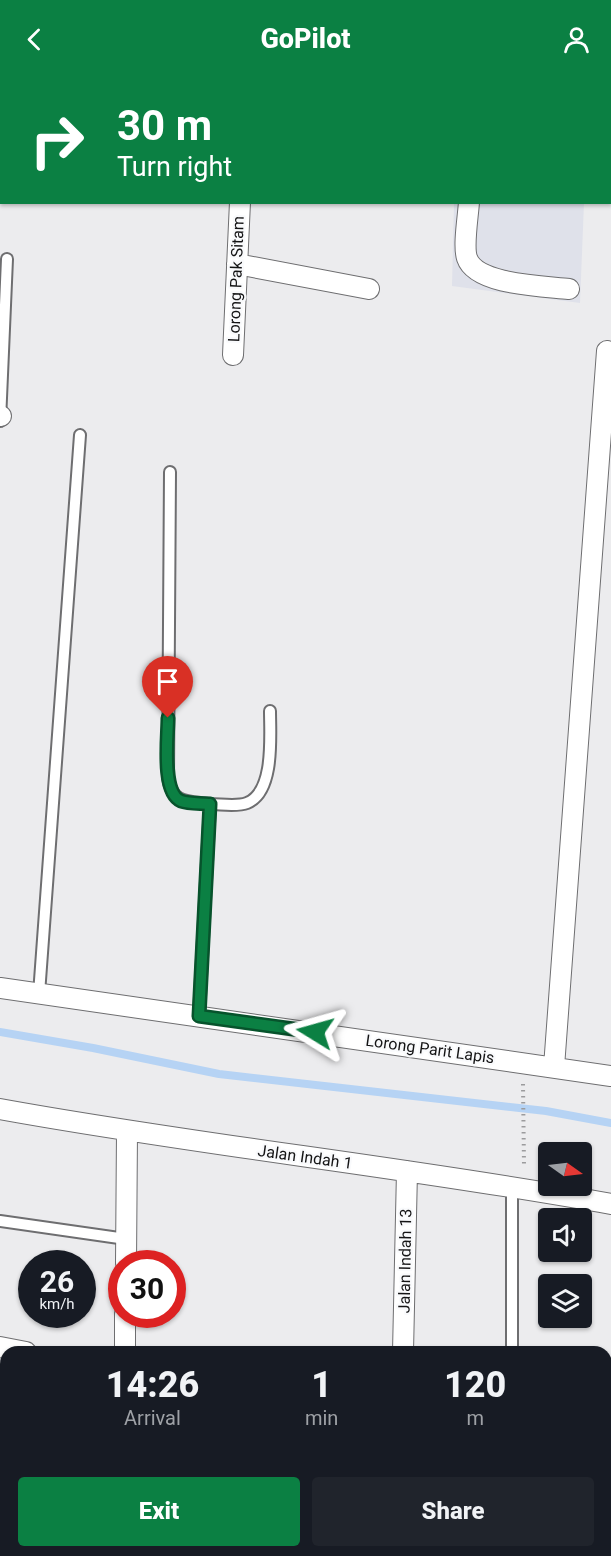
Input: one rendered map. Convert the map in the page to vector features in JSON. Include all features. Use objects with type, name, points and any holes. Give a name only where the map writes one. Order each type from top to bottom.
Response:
[{"type":"street","name":"Lorong Pak Sitam","points":[[233,355],[240,204]]},
{"type":"street","points":[[469,204],[466,257],[474,271],[488,278],[569,289]]},
{"type":"street","points":[[237,264],[369,289]]},
{"type":"street","points":[[554,1067],[607,351]]},
{"type":"street","name":"Lorong Parit Lapis","points":[[0,988],[611,1076]]},
{"type":"street","name":"Jalan Indah 1","points":[[0,1109],[127,1132],[518,1187],[611,1204]]},
{"type":"street","points":[[126,1250],[127,1132]]},
{"type":"street","name":"Jalan Indah 13","points":[[402,1346],[407,1171]]},
{"type":"street","points":[[125,1328],[125,1346]]},
{"type":"lane","points":[[0,424],[7,259]]},
{"type":"lane","points":[[39,994],[80,435]]},
{"type":"lane","points":[[170,472],[168,777],[173,794],[180,801],[210,804],[245,804],[253,800],[269,768],[270,711]]},
{"type":"lane","points":[[199,1016],[210,804]]},
{"type":"lane","points":[[512,1346],[518,1187]]},
{"type":"lane","points":[[0,1221],[126,1239]]},
{"type":"path","points":[[518,1187],[525,1132],[523,1098]]},
{"type":"shaded area","points":[[454,204],[584,204],[580,303],[452,286]]},
{"type":"waterway","points":[[0,1032],[93,1048],[219,1074],[546,1111],[611,1123]]},
{"type":"route","points":[[168,718],[168,777],[173,794],[180,801],[210,804],[199,1016],[315,1032]]}]
